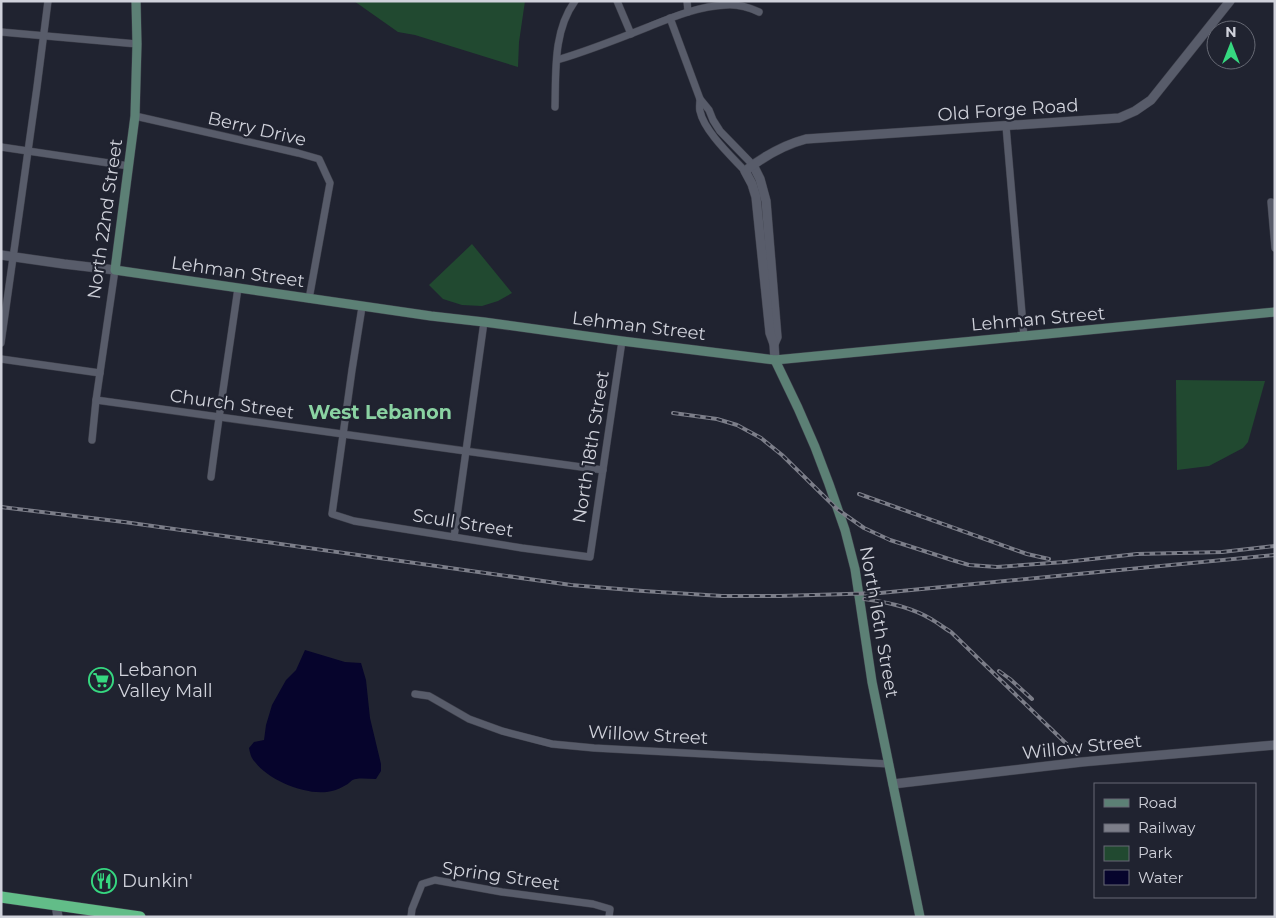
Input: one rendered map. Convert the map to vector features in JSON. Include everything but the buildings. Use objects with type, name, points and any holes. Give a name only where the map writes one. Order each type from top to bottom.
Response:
[{"type":"highway","points":[[1,897],[140,917]]},
{"type":"main road","name":"North 22nd Street","points":[[115,270],[136,116],[136,1]]},
{"type":"main road","name":"Lehman Street","points":[[115,270],[362,307],[775,360],[1275,312]]},
{"type":"main road","name":"North 16th Street","points":[[775,360],[815,447],[830,484],[845,530],[855,569],[872,682],[920,917]]},
{"type":"street","points":[[1,343],[48,1]]},
{"type":"street","points":[[555,107],[557,60],[562,29],[567,14],[575,1]]},
{"type":"street","points":[[618,1],[631,34]]},
{"type":"street","points":[[688,1],[688,12]]},
{"type":"street","name":"Old Forge Road","points":[[745,171],[763,158],[790,143],[806,139],[1118,118],[1134,111],[1151,100],[1230,1]]},
{"type":"street","points":[[557,60],[575,55],[670,18],[709,6],[726,4],[749,5],[759,12]]},
{"type":"street","name":"North 16th Street","points":[[670,18],[700,99],[709,110],[720,131],[753,165],[760,179],[766,201],[777,337],[774,344]]},
{"type":"street","points":[[1,32],[137,44]]},
{"type":"street","name":"North 16th Street","points":[[700,99],[700,112],[708,129],[745,171],[756,197],[770,333],[774,344],[775,360]]},
{"type":"street","name":"Berry Drive","points":[[136,116],[319,159],[330,183],[309,298]]},
{"type":"street","points":[[1006,126],[1024,337]]},
{"type":"street","points":[[1,147],[129,166]]},
{"type":"street","points":[[1271,202],[1275,248]]},
{"type":"street","name":"Lehman Street","points":[[1,255],[115,270]]},
{"type":"street","name":"North 22nd Street","points":[[92,440],[115,270]]},
{"type":"street","points":[[211,477],[238,288]]},
{"type":"street","points":[[343,434],[362,307]]},
{"type":"street","points":[[454,537],[484,322]]},
{"type":"street","name":"North 18th Street","points":[[590,557],[622,341]]},
{"type":"street","points":[[1,359],[100,373]]},
{"type":"street","name":"Church Street","points":[[96,400],[603,470]]},
{"type":"street","name":"Scull Street","points":[[343,434],[332,514],[354,521],[590,557]]},
{"type":"street","name":"Willow Street","points":[[415,694],[429,696],[469,719],[502,731],[552,744],[594,748],[890,764]]},
{"type":"street","name":"Willow Street","points":[[893,784],[1082,762],[1275,745]]},
{"type":"street","name":"Spring Street","points":[[411,917],[412,909],[422,884],[435,880],[502,892],[593,904],[610,913]]},
{"type":"street","points":[[56,905],[58,917]]},
{"type":"green space","points":[[354,1],[525,1],[519,42],[518,67],[415,35],[398,32]]},
{"type":"green space","points":[[472,244],[512,293],[498,301],[482,306],[462,305],[443,299],[429,285]]},
{"type":"green space","points":[[1176,380],[1265,381],[1248,442],[1243,448],[1209,466],[1177,470]]},
{"type":"water","points":[[305,650],[345,662],[361,663],[366,680],[370,718],[381,764],[381,771],[376,779],[355,779],[334,791],[312,792],[279,781],[261,769],[250,754],[249,748],[254,742],[264,740],[272,705],[286,680],[296,670]]},
{"type":"railway","points":[[673,413],[717,419],[737,425],[761,438],[782,455],[837,509],[864,528],[890,540],[969,565],[997,567],[1137,554],[1222,552],[1275,546]]},
{"type":"railway","points":[[859,494],[1027,554],[1049,559]]},
{"type":"railway","points":[[1,507],[124,522],[571,585],[722,596],[880,593],[1275,555]]},
{"type":"railway","points":[[864,599],[890,603],[915,611],[951,632],[1077,754]]},
{"type":"railway","points":[[999,671],[1032,699]]},
{"type":"place","name":"Lebanon Valley Mall","points":[[101,680]]},
{"type":"place","name":"Dunkin'","points":[[104,881]]},
{"type":"district","name":"West Lebanon","points":[[380,412]]}]
